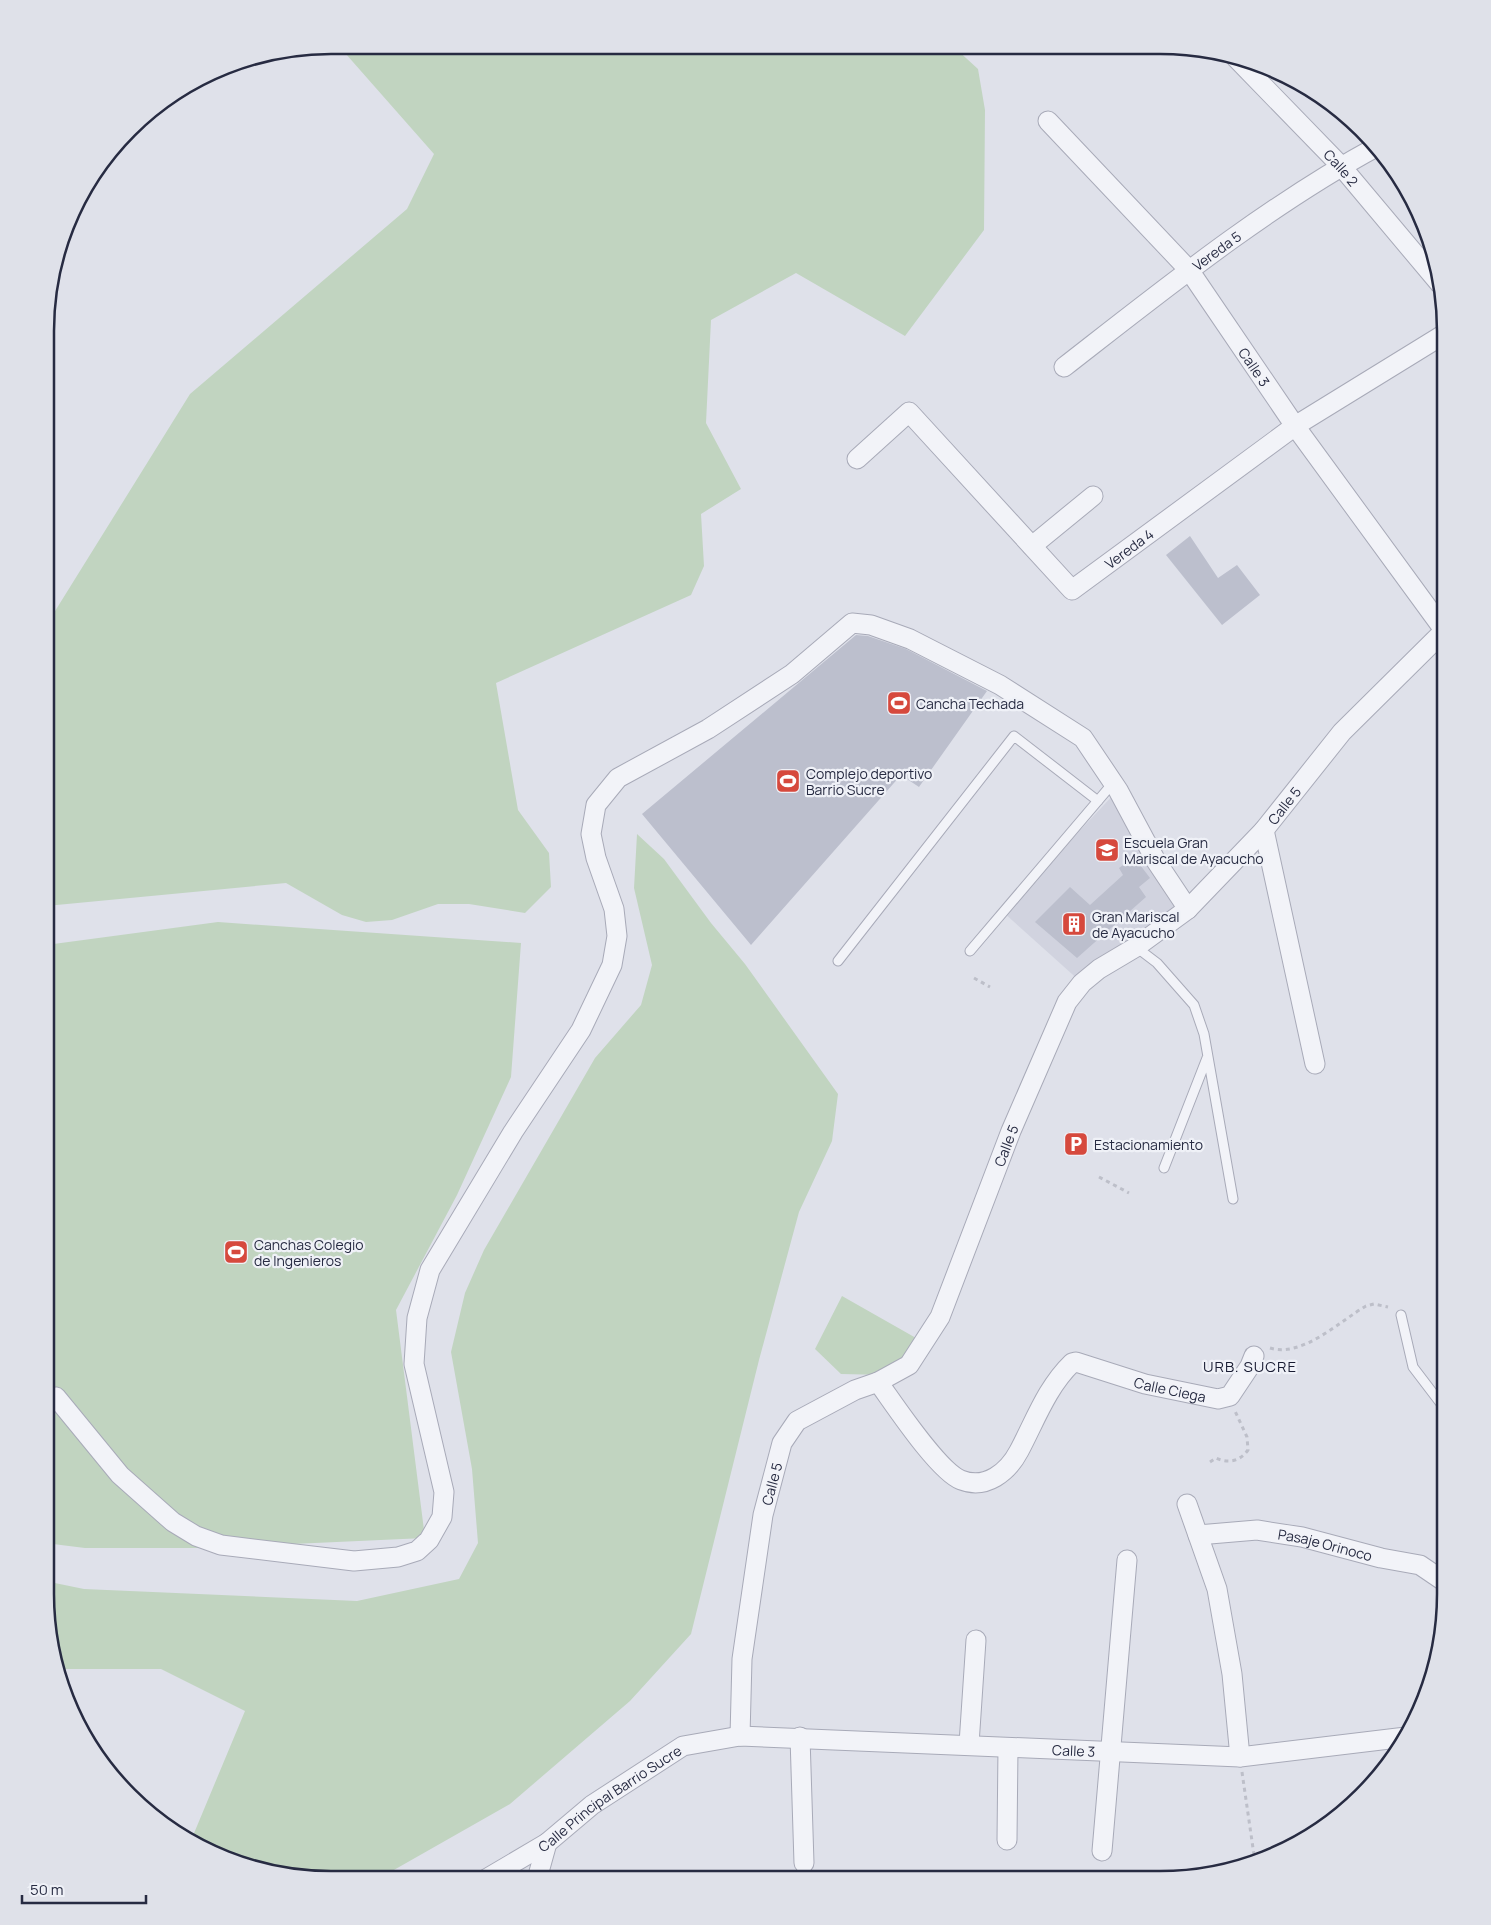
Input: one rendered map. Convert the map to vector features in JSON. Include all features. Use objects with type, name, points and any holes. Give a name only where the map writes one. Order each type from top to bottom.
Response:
[{"type":"street","name":"Calle 2","points":[[1244,67],[1341,166],[1431,274]]},
{"type":"street","name":"Calle 3","points":[[1048,120],[1189,270],[1295,426],[1437,618]]},
{"type":"street","name":"Vereda 5","points":[[1064,367],[1189,270],[1341,166],[1371,150]]},
{"type":"street","name":"Vereda 4","points":[[857,459],[909,412],[1072,590],[1295,426],[1437,339]]},
{"type":"street","points":[[1032,546],[1093,496]]},
{"type":"street","points":[[56,1397],[120,1475],[172,1522],[196,1536],[221,1545],[354,1561],[398,1557],[417,1551],[429,1540],[442,1517],[444,1492],[414,1364],[417,1318],[430,1270],[513,1132],[581,1030],[612,965],[617,936],[614,909],[603,881],[591,834],[596,805],[618,778],[708,729],[792,674],[852,623],[872,625],[910,639],[1000,685],[1084,738],[1113,784],[1156,861],[1188,909]]},
{"type":"street","name":"Calle 5","points":[[740,1736],[742,1659],[763,1516],[782,1443],[797,1421],[855,1390],[878,1382],[909,1365],[940,1317],[1011,1131],[1067,1002],[1082,983],[1099,969],[1136,947],[1188,909],[1264,830],[1342,732],[1437,637]]},
{"type":"street","points":[[1264,830],[1274,865],[1315,1064]]},
{"type":"street","points":[[1230,1396],[1259,1350]]},
{"type":"street","name":"Calle Ciega","points":[[878,1382],[937,1461],[960,1480],[983,1482],[1003,1474],[1018,1454],[1048,1393],[1068,1367],[1076,1362],[1145,1384],[1218,1398],[1230,1396]]},
{"type":"street","points":[[1187,1504],[1217,1589],[1232,1674],[1240,1757]]},
{"type":"street","name":"Pasaje Orinoco","points":[[1198,1535],[1257,1530],[1302,1537],[1381,1558],[1420,1565],[1437,1577]]},
{"type":"street","points":[[1102,1851],[1112,1752],[1126,1560]]},
{"type":"street","points":[[969,1744],[976,1640]]},
{"type":"street","name":"Calle 3","points":[[740,1736],[969,1744],[1008,1748],[1240,1757],[1397,1738]]},
{"type":"street","name":"Calle Principal Barrio Sucre","points":[[500,1871],[547,1844],[592,1805],[683,1746],[740,1736]]},
{"type":"street","points":[[800,1737],[804,1863]]},
{"type":"street","points":[[1007,1840],[1008,1748]]},
{"type":"street","points":[[539,1871],[547,1844]]},
{"type":"lane","points":[[838,961],[1014,736],[1098,801]]},
{"type":"lane","points":[[970,951],[1113,784]]},
{"type":"lane","points":[[1136,947],[1157,963],[1194,1004],[1204,1034],[1233,1199]]},
{"type":"lane","points":[[1164,1168],[1208,1058]]},
{"type":"lane","points":[[1401,1315],[1414,1367],[1437,1397]]},
{"type":"path","points":[[974,978],[990,987]]},
{"type":"path","points":[[1099,1178],[1129,1193]]},
{"type":"path","points":[[1259,1350],[1271,1348],[1286,1351],[1318,1338],[1366,1306],[1374,1304],[1388,1307]]},
{"type":"path","points":[[1210,1462],[1216,1458],[1224,1462],[1235,1460],[1243,1457],[1248,1450],[1246,1437],[1230,1396]]},
{"type":"path","points":[[1240,1757],[1254,1855]]},
{"type":"shaded area","name":"Escuela Gran Mariscal de Ayacucho","points":[[1118,790],[1188,909],[1082,983],[1003,912]]},
{"type":"green space","points":[[346,54],[962,54],[978,69],[985,110],[984,230],[905,336],[796,273],[711,320],[706,423],[741,489],[701,514],[704,566],[691,595],[496,683],[518,810],[549,853],[551,887],[525,913],[469,904],[438,904],[392,920],[366,922],[342,915],[286,883],[54,905],[54,613],[190,394],[407,209],[434,154]]},
{"type":"green space","points":[[637,834],[664,859],[711,923],[745,964],[838,1094],[832,1141],[799,1212],[759,1360],[691,1634],[630,1701],[510,1804],[392,1871],[312,1871],[294,1869],[242,1857],[208,1843],[193,1835],[245,1711],[161,1669],[64,1669],[56,1631],[54,1583],[84,1589],[357,1601],[459,1579],[478,1543],[472,1469],[451,1352],[465,1293],[484,1250],[595,1058],[641,1005],[652,965],[634,888]]},
{"type":"green space","name":"Canchas Colegio de Ingenieros","points":[[218,922],[521,943],[511,1077],[457,1195],[396,1310],[425,1538],[206,1548],[85,1548],[54,1544],[54,944]]},
{"type":"green space","points":[[842,1296],[916,1338],[907,1358],[886,1375],[841,1374],[815,1349]]},
{"type":"building","points":[[1190,536],[1218,578],[1237,565],[1260,595],[1222,625],[1166,555]]},
{"type":"building","name":"Complejo deportivo Barrio Sucre","points":[[856,635],[868,636],[906,649],[987,691],[919,787],[901,775],[751,945],[642,814]]},
{"type":"building","points":[[1134,857],[1150,878],[1139,887],[1146,897],[1077,958],[1035,922],[1070,887],[1090,905],[1123,875],[1119,868]]},
{"type":"place","name":"Cancha Techada","points":[[899,703]]},
{"type":"place","name":"Complejo deportivo Barrio Sucre","points":[[788,781]]},
{"type":"place","name":"Escuela Gran Mariscal de Ayacucho","points":[[1107,850]]},
{"type":"place","name":"Gran Mariscal de Ayacucho","points":[[1074,924]]},
{"type":"place","name":"Estacionamiento","points":[[1076,1144]]},
{"type":"place","name":"Canchas Colegio de Ingenieros","points":[[236,1252]]},
{"type":"district","name":"URB. SUCRE","points":[[1250,1366]]}]
